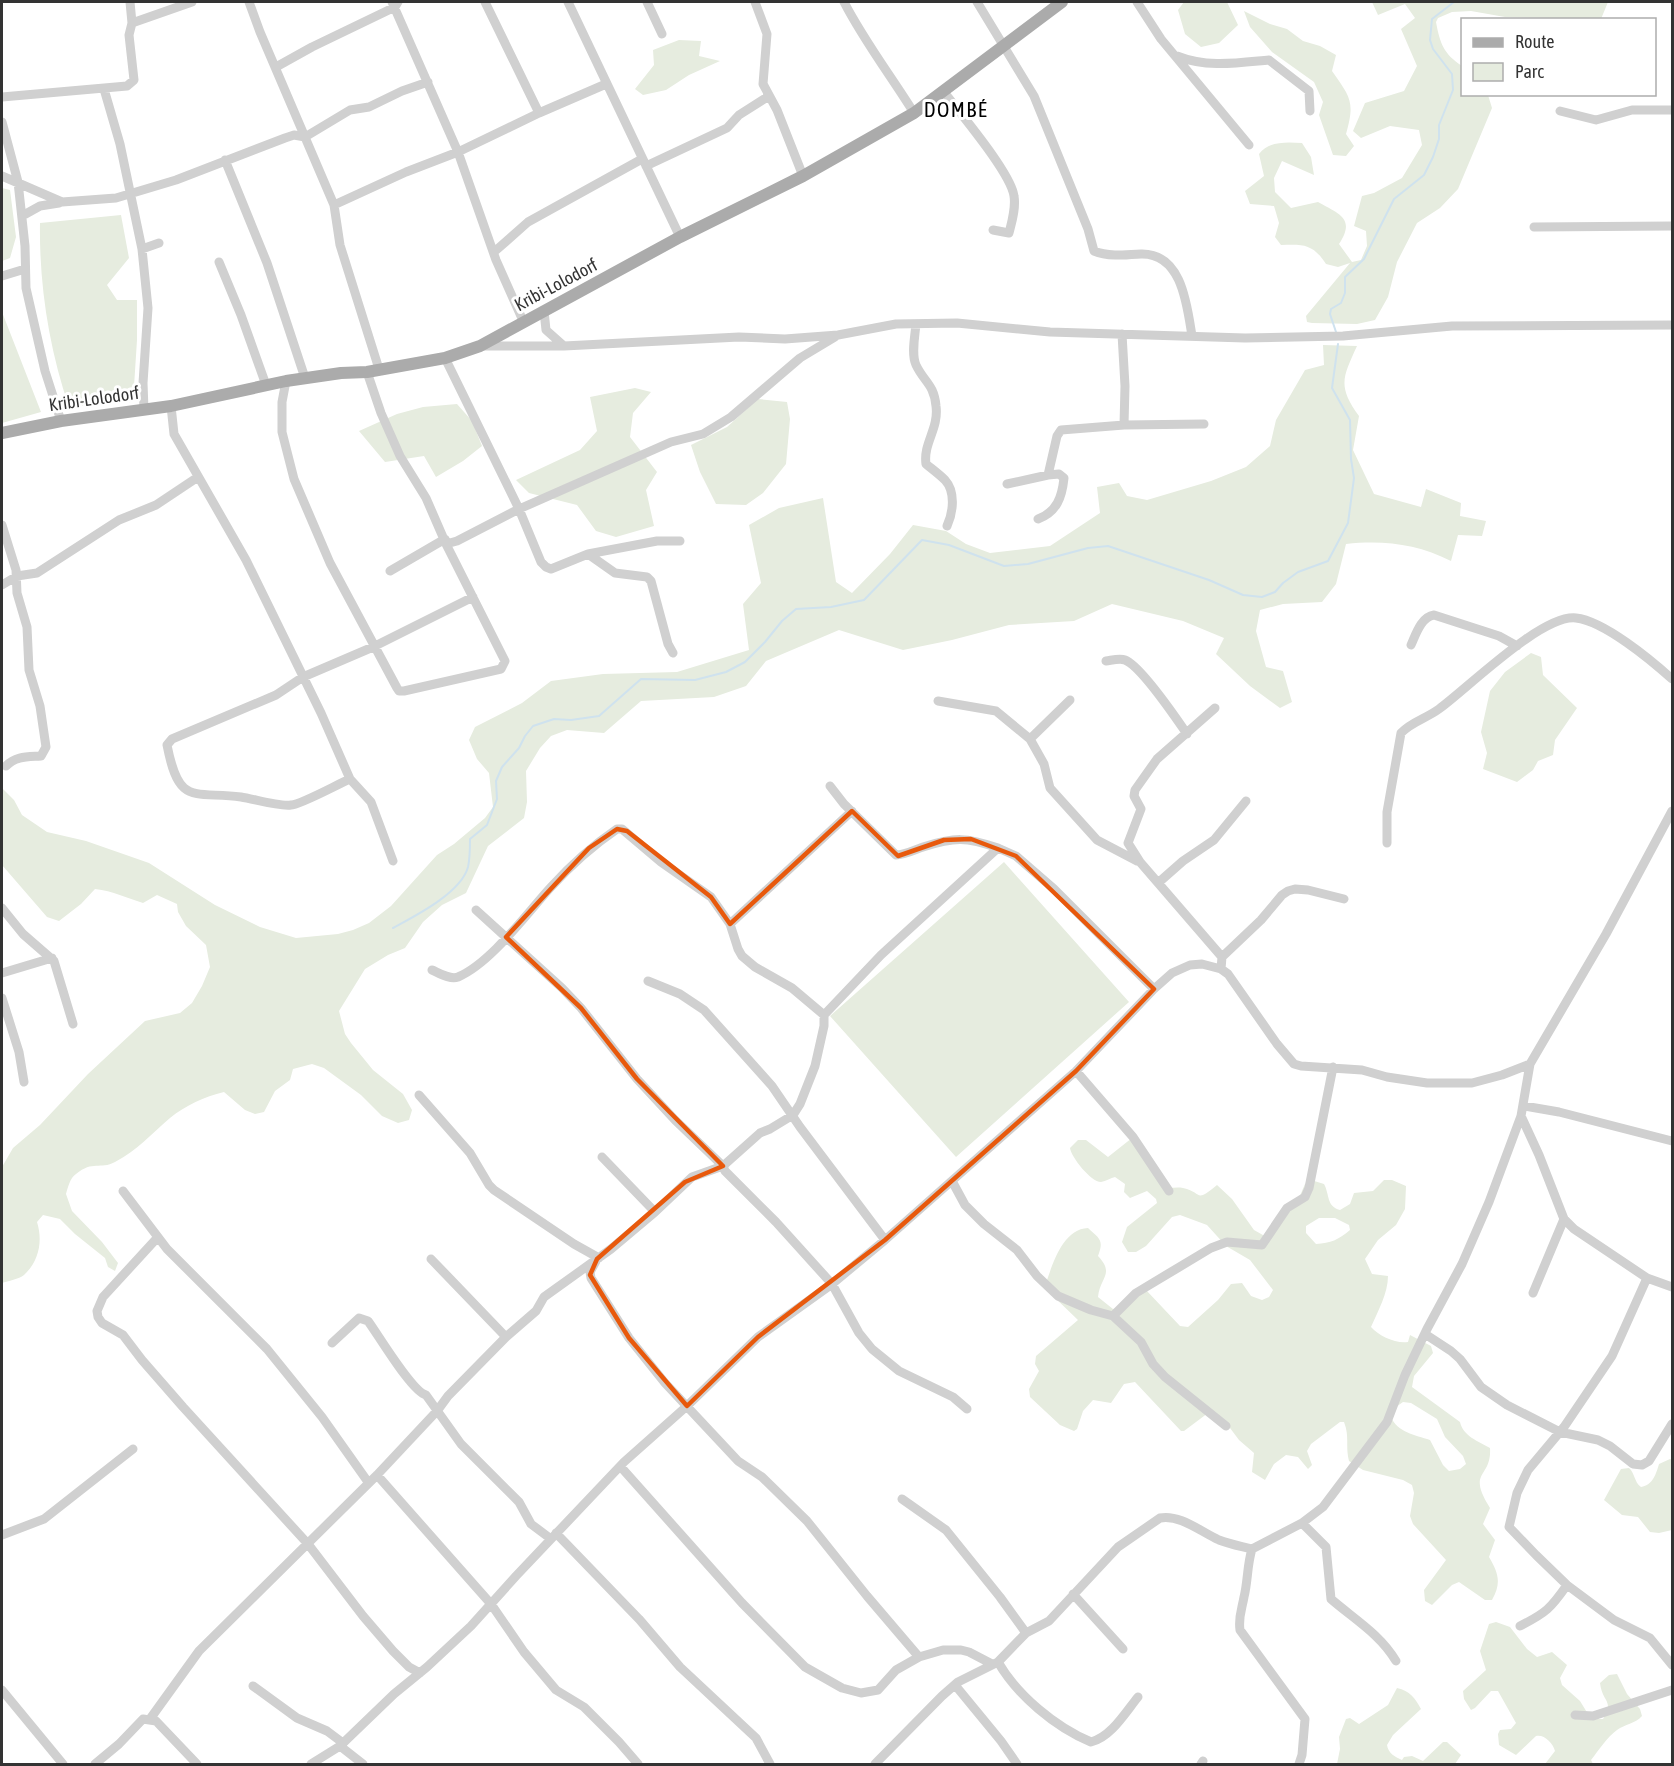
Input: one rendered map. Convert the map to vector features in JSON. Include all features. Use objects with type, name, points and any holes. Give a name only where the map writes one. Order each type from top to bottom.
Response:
[{"type":"main road","name":"Kribi-Lolodorf","points":[[2,433],[61,421],[171,406],[285,381],[445,358],[480,346],[680,237],[802,176],[914,113],[1062,2]]},
{"type":"street","points":[[2,97],[127,86],[134,80],[129,35],[132,23],[130,2]]},
{"type":"street","points":[[132,23],[192,2]]},
{"type":"street","points":[[249,2],[334,205],[340,245],[373,370],[381,413],[426,498],[505,661],[501,669],[459,680],[399,691],[373,647],[330,563],[294,479],[282,432],[285,381]]},
{"type":"street","points":[[485,2],[539,113]]},
{"type":"street","points":[[568,2],[680,237]]},
{"type":"street","points":[[647,2],[662,34]]},
{"type":"street","points":[[756,2],[767,34],[763,80],[802,176]]},
{"type":"street","points":[[844,2],[864,40],[891,76],[914,113]]},
{"type":"street","points":[[977,2],[1034,96],[1088,229],[1094,251],[1117,255],[1149,254],[1156,255],[1165,261],[1180,285],[1192,336]]},
{"type":"street","points":[[1137,2],[1175,56],[1249,145]]},
{"type":"street","points":[[276,68],[395,3],[458,152],[494,252],[524,322]]},
{"type":"street","points":[[1175,56],[1204,64],[1235,64],[1269,60],[1309,91],[1310,111]]},
{"type":"street","points":[[22,216],[40,206],[62,202],[88,202],[130,195],[176,180],[294,135],[305,137],[350,110],[369,107],[402,91],[428,82]]},
{"type":"street","points":[[334,205],[406,172],[458,152],[606,84]]},
{"type":"street","points":[[104,88],[120,144],[142,249],[148,308],[143,383],[144,410]]},
{"type":"street","points":[[944,92],[990,152],[1014,194],[1010,233],[993,230]]},
{"type":"street","points":[[494,252],[528,222],[644,163],[727,128],[739,115],[769,96]]},
{"type":"street","points":[[1560,111],[1596,120],[1632,110],[1672,110]]},
{"type":"street","points":[[2,123],[18,182],[26,288],[45,370],[61,421]]},
{"type":"street","points":[[225,160],[267,263],[305,378]]},
{"type":"street","points":[[2,176],[62,202]]},
{"type":"street","points":[[1534,227],[1672,226]]},
{"type":"street","points":[[142,249],[159,243]]},
{"type":"street","points":[[219,262],[266,385]]},
{"type":"street","points":[[2,276],[25,269]]},
{"type":"street","points":[[544,311],[546,330],[564,346]]},
{"type":"street","points":[[480,346],[564,346],[739,337],[785,339],[838,335],[896,324],[957,322],[1050,332],[1245,338],[1343,336],[1452,326],[1672,325]]},
{"type":"street","points":[[916,324],[915,363],[933,389],[937,407],[936,427],[924,453],[926,464],[945,480],[951,491],[953,514],[947,526]]},
{"type":"street","points":[[1122,334],[1125,386],[1124,425]]},
{"type":"street","points":[[390,571],[446,542],[457,541],[519,509],[671,442],[703,434],[731,417],[800,358],[838,335]]},
{"type":"street","points":[[445,358],[519,509],[541,562],[546,567],[551,569],[588,554],[657,541],[680,541]]},
{"type":"street","points":[[171,406],[174,434],[246,560],[350,779],[371,802],[393,861]]},
{"type":"street","points":[[1048,475],[1057,436],[1061,430],[1124,425],[1204,423]]},
{"type":"street","points":[[1006,484],[1048,475],[1059,474],[1064,478],[1062,495],[1048,515],[1038,519]]},
{"type":"street","points":[[2,585],[17,576],[37,573],[119,520],[156,505],[198,477]]},
{"type":"street","points":[[2,525],[17,576],[17,593],[27,627],[29,670],[40,706],[46,747],[41,756],[18,758],[6,766]]},
{"type":"street","points":[[588,554],[615,573],[641,575],[651,581],[668,644],[673,653]]},
{"type":"street","points":[[350,779],[291,806],[239,796],[197,795],[184,788],[172,768],[167,745],[172,739],[276,695],[303,677],[373,647],[472,597]]},
{"type":"street","points":[[1411,645],[1417,630],[1426,618],[1434,615],[1499,636],[1517,646]]},
{"type":"street","points":[[1387,843],[1387,812],[1401,733],[1439,709],[1517,646],[1554,622],[1564,618],[1576,618],[1589,622],[1616,636],[1672,679]]},
{"type":"street","points":[[1106,661],[1122,659],[1131,664],[1161,697],[1187,734]]},
{"type":"street","points":[[1030,739],[1070,700]]},
{"type":"street","points":[[938,701],[996,711],[1030,739],[1044,764],[1050,788],[1097,840],[1140,862]]},
{"type":"street","points":[[1215,708],[1157,759],[1135,790],[1134,796],[1141,809],[1128,843],[1140,862],[1222,957]]},
{"type":"street","points":[[830,786],[896,855],[944,840],[971,839],[1016,856],[1054,888],[1154,989]]},
{"type":"street","points":[[1158,882],[1183,861],[1215,840],[1246,801]]},
{"type":"street","points":[[730,924],[852,811]]},
{"type":"street","points":[[875,1764],[942,1696],[955,1685],[995,1663],[1026,1633],[1049,1621],[1118,1547],[1160,1518],[1168,1516],[1222,1541],[1252,1549],[1302,1523],[1323,1507],[1388,1422],[1425,1334],[1476,1235],[1521,1116],[1530,1064],[1606,934],[1672,811]]},
{"type":"street","points":[[432,970],[450,977],[459,976],[481,961],[529,914],[550,888],[589,848],[617,829],[627,831],[662,862],[711,897],[730,924],[742,956],[755,967],[792,988],[824,1015]]},
{"type":"street","points":[[150,1719],[199,1651],[377,1474],[506,1337],[536,1311],[544,1297],[562,1286],[655,1212],[692,1177],[723,1166],[760,1133],[793,1115],[800,1104],[815,1066],[824,1026],[824,1015],[881,955],[998,848]]},
{"type":"street","points":[[1221,969],[1222,957],[1288,891],[1308,890],[1344,899]]},
{"type":"street","points":[[2,908],[23,934],[52,958],[57,966],[73,1024]]},
{"type":"street","points":[[476,910],[562,988],[581,1008],[637,1079],[723,1166],[725,1171],[776,1222],[832,1284],[859,1333],[872,1349],[899,1371],[953,1397],[967,1409]]},
{"type":"street","points":[[2,973],[52,958]]},
{"type":"street","points":[[311,1764],[341,1744],[471,1626],[620,1466],[687,1406],[758,1337],[832,1284],[885,1240],[1076,1071],[1154,989],[1172,974],[1190,965],[1203,964],[1221,969],[1234,982],[1276,1044],[1294,1064],[1301,1066],[1362,1070],[1412,1082],[1472,1083],[1530,1064]]},
{"type":"street","points":[[648,981],[680,994],[704,1010],[772,1086],[885,1240]]},
{"type":"street","points":[[2,998],[19,1052],[24,1082]]},
{"type":"street","points":[[1113,1316],[1136,1293],[1211,1248],[1227,1242],[1262,1245],[1287,1208],[1305,1197],[1309,1188],[1333,1067]]},
{"type":"street","points":[[1076,1071],[1137,1143],[1169,1191]]},
{"type":"street","points":[[419,1095],[470,1153],[494,1190],[598,1258]]},
{"type":"street","points":[[1524,1106],[1559,1112],[1672,1141]]},
{"type":"street","points":[[1521,1116],[1564,1219],[1574,1230],[1647,1278],[1672,1287]]},
{"type":"street","points":[[602,1157],[655,1212]]},
{"type":"street","points":[[952,1181],[965,1205],[984,1224],[1017,1250],[1037,1276],[1058,1296],[1091,1310],[1113,1316],[1141,1342],[1153,1364],[1165,1377],[1226,1426]]},
{"type":"street","points":[[123,1191],[167,1249],[267,1349],[322,1417],[368,1482]]},
{"type":"street","points":[[1533,1293],[1564,1219]]},
{"type":"street","points":[[158,1237],[103,1297],[97,1311],[98,1317],[102,1323],[123,1335],[183,1407],[308,1544],[393,1651],[409,1667],[420,1673]]},
{"type":"street","points":[[598,1258],[590,1272],[591,1278],[629,1338],[665,1383],[738,1461],[762,1477],[807,1521],[919,1657]]},
{"type":"street","points":[[431,1259],[506,1337]]},
{"type":"street","points":[[1647,1278],[1612,1356],[1592,1389],[1528,1470],[1516,1493],[1509,1524],[1510,1530],[1567,1585],[1614,1620],[1650,1638],[1672,1665]]},
{"type":"street","points":[[332,1343],[359,1318],[368,1321],[406,1377],[420,1394],[426,1395],[461,1444],[519,1502],[531,1524],[553,1536],[639,1619],[680,1667],[756,1738],[770,1764]]},
{"type":"street","points":[[1425,1334],[1451,1351],[1481,1387],[1507,1406],[1560,1432],[1598,1440],[1610,1446],[1633,1464],[1642,1465],[1649,1461],[1672,1424]]},
{"type":"street","points":[[2,1535],[44,1520],[133,1449]]},
{"type":"street","points":[[620,1466],[742,1603],[805,1667],[842,1688],[869,1693],[878,1690],[896,1671],[919,1657],[942,1650],[961,1650],[995,1663],[1048,1718],[1091,1742],[1099,1740],[1116,1725],[1138,1697]]},
{"type":"street","points":[[377,1474],[491,1604],[524,1652],[556,1690],[584,1707],[638,1764]]},
{"type":"street","points":[[902,1499],[946,1530],[1026,1633]]},
{"type":"street","points":[[1302,1523],[1326,1547],[1331,1599],[1360,1620],[1387,1647],[1396,1661]]},
{"type":"street","points":[[1252,1549],[1247,1564],[1245,1595],[1238,1619],[1240,1630],[1305,1719],[1299,1764]]},
{"type":"street","points":[[1520,1626],[1553,1606],[1567,1585]]},
{"type":"street","points":[[1073,1594],[1123,1648]]},
{"type":"street","points":[[955,1685],[1017,1764]]},
{"type":"street","points":[[253,1686],[297,1718],[327,1731],[363,1764]]},
{"type":"street","points":[[2,1690],[63,1764]]},
{"type":"street","points":[[1575,1714],[1593,1716],[1672,1690]]},
{"type":"street","points":[[95,1764],[119,1744],[143,1719],[156,1721],[197,1764]]},
{"type":"highlighted area","points":[[852,811],[898,856],[944,840],[971,839],[1016,856],[1154,989],[1076,1071],[885,1240],[758,1337],[687,1406],[629,1338],[590,1275],[597,1259],[685,1182],[723,1166],[637,1079],[581,1008],[506,937],[589,848],[617,829],[627,831],[711,897],[730,924]]},
{"type":"green space","points":[[1184,2],[1227,2],[1238,25],[1219,43],[1201,47],[1185,34],[1178,10]]},
{"type":"green space","points":[[1372,2],[1608,2],[1601,18],[1505,17],[1471,11],[1452,12],[1438,18],[1436,22],[1444,48],[1461,65],[1461,96],[1488,96],[1492,108],[1458,189],[1440,208],[1417,223],[1397,262],[1388,297],[1375,320],[1357,324],[1307,322],[1306,316],[1350,263],[1338,267],[1326,264],[1312,249],[1296,245],[1281,245],[1275,237],[1279,223],[1274,206],[1250,204],[1245,191],[1264,176],[1259,154],[1263,150],[1278,143],[1302,143],[1311,157],[1314,175],[1282,161],[1274,178],[1275,192],[1291,208],[1318,202],[1338,214],[1343,218],[1346,228],[1339,244],[1352,262],[1361,260],[1367,246],[1366,231],[1354,226],[1362,196],[1374,193],[1402,178],[1422,145],[1419,130],[1390,126],[1361,138],[1353,131],[1365,103],[1404,91],[1417,66],[1401,29],[1415,18],[1405,4],[1378,15]]},
{"type":"green space","points":[[1244,11],[1270,24],[1287,29],[1303,41],[1320,46],[1336,55],[1332,71],[1347,94],[1351,107],[1346,134],[1354,146],[1346,156],[1333,155],[1319,115],[1323,102],[1314,82],[1272,52],[1250,27]]},
{"type":"green space","points":[[679,40],[701,41],[699,56],[720,61],[689,75],[666,90],[643,95],[635,89],[654,65],[653,50]]},
{"type":"green space","points":[[2,188],[10,190],[16,237],[10,258],[2,261]]},
{"type":"green space","points":[[121,215],[129,258],[107,285],[117,300],[137,300],[133,402],[69,407],[56,362],[43,293],[40,223]]},
{"type":"green space","points":[[2,312],[41,412],[2,423]]},
{"type":"green space","points":[[1323,345],[1357,346],[1344,381],[1347,397],[1359,416],[1353,450],[1374,494],[1421,507],[1426,489],[1461,503],[1460,516],[1486,521],[1482,536],[1458,535],[1451,561],[1413,547],[1387,543],[1346,544],[1336,584],[1322,602],[1283,604],[1260,610],[1256,631],[1266,667],[1283,671],[1292,702],[1280,708],[1250,686],[1216,654],[1224,638],[1183,621],[1112,604],[1074,621],[1009,625],[903,650],[839,630],[766,661],[746,686],[714,697],[641,701],[604,733],[567,730],[551,736],[540,748],[526,771],[527,802],[524,818],[488,846],[466,893],[442,905],[423,922],[405,948],[365,969],[339,1011],[345,1034],[351,1043],[373,1070],[403,1094],[412,1110],[409,1120],[398,1123],[382,1116],[361,1095],[324,1068],[312,1064],[293,1069],[290,1080],[275,1091],[264,1112],[255,1114],[245,1110],[224,1092],[202,1099],[176,1113],[138,1147],[123,1157],[110,1164],[87,1167],[71,1180],[66,1194],[72,1211],[102,1242],[118,1263],[115,1271],[108,1267],[105,1258],[60,1219],[43,1215],[37,1222],[40,1236],[33,1263],[24,1275],[2,1283],[2,1167],[13,1148],[40,1125],[88,1074],[145,1021],[180,1013],[192,1003],[210,967],[206,945],[186,926],[178,912],[177,904],[157,895],[143,903],[95,889],[81,904],[59,921],[47,917],[2,865],[2,788],[14,800],[22,815],[47,832],[86,841],[149,863],[215,905],[260,927],[296,938],[338,934],[353,930],[369,923],[391,906],[437,855],[485,818],[493,807],[489,773],[477,759],[469,740],[475,727],[522,703],[551,681],[603,674],[677,672],[749,650],[743,604],[761,583],[749,525],[779,508],[823,498],[836,582],[852,593],[890,554],[913,525],[946,531],[966,544],[990,553],[1050,546],[1100,513],[1097,487],[1119,483],[1127,496],[1147,500],[1211,481],[1246,467],[1270,446],[1276,420],[1305,370],[1324,365]]},
{"type":"green space","points":[[635,388],[651,392],[633,413],[630,437],[657,472],[646,490],[654,526],[616,537],[596,531],[577,505],[529,493],[516,480],[580,450],[597,431],[590,397]]},
{"type":"green space","points":[[758,399],[787,402],[790,419],[786,464],[763,493],[746,505],[716,504],[700,472],[691,445],[727,427]]},
{"type":"green space","points":[[457,404],[472,421],[482,446],[463,461],[436,477],[424,456],[385,462],[359,431],[397,414],[423,407]]},
{"type":"green space","points":[[1531,653],[1541,657],[1543,675],[1577,708],[1555,740],[1553,755],[1538,761],[1533,770],[1517,782],[1483,769],[1487,753],[1481,732],[1490,691],[1505,672]]},
{"type":"green space","points":[[1004,862],[1129,1002],[956,1157],[830,1016]]},
{"type":"green space","points":[[1132,1138],[1168,1188],[1183,1188],[1201,1195],[1217,1185],[1232,1199],[1254,1230],[1270,1239],[1299,1198],[1305,1184],[1311,1180],[1324,1184],[1330,1203],[1340,1210],[1350,1204],[1354,1193],[1373,1191],[1384,1180],[1392,1180],[1406,1186],[1405,1209],[1396,1225],[1378,1240],[1365,1259],[1372,1274],[1388,1276],[1384,1295],[1371,1327],[1393,1341],[1408,1342],[1410,1335],[1431,1346],[1433,1353],[1414,1376],[1412,1387],[1460,1422],[1468,1435],[1490,1448],[1490,1458],[1480,1480],[1480,1487],[1490,1508],[1483,1524],[1495,1540],[1489,1557],[1495,1568],[1498,1583],[1492,1600],[1485,1600],[1459,1582],[1452,1585],[1432,1605],[1425,1601],[1424,1590],[1446,1560],[1413,1524],[1410,1516],[1414,1493],[1412,1485],[1403,1480],[1363,1470],[1349,1461],[1344,1422],[1340,1422],[1311,1444],[1307,1451],[1312,1465],[1308,1469],[1298,1457],[1286,1455],[1274,1464],[1265,1480],[1252,1472],[1254,1453],[1239,1440],[1227,1424],[1208,1413],[1181,1431],[1135,1382],[1124,1384],[1111,1403],[1093,1400],[1083,1411],[1077,1429],[1074,1431],[1060,1425],[1030,1397],[1029,1389],[1039,1371],[1035,1364],[1036,1356],[1078,1320],[1051,1294],[1046,1283],[1060,1248],[1072,1234],[1079,1230],[1088,1228],[1100,1240],[1098,1256],[1106,1272],[1098,1297],[1113,1309],[1128,1305],[1146,1290],[1180,1326],[1188,1327],[1218,1300],[1231,1284],[1242,1283],[1251,1296],[1262,1300],[1269,1297],[1273,1290],[1250,1260],[1226,1246],[1207,1225],[1180,1215],[1172,1217],[1146,1246],[1136,1252],[1128,1252],[1122,1242],[1127,1227],[1157,1203],[1156,1199],[1147,1191],[1130,1198],[1124,1192],[1125,1184],[1115,1177],[1101,1182],[1097,1181],[1082,1168],[1070,1148],[1078,1140],[1086,1140],[1108,1157]],"holes":[[[1319,1218],[1335,1218],[1349,1225],[1350,1230],[1334,1240],[1316,1244],[1306,1233],[1306,1226]],[[1403,1402],[1411,1403],[1437,1419],[1445,1437],[1463,1456],[1466,1464],[1460,1469],[1449,1471],[1443,1465],[1430,1440],[1407,1432],[1398,1426],[1391,1417],[1393,1409]]]},
{"type":"green space","points":[[1672,1460],[1672,1530],[1659,1533],[1650,1532],[1638,1517],[1622,1515],[1604,1500],[1621,1469],[1629,1468],[1641,1487],[1651,1481],[1659,1464]]},
{"type":"green space","points":[[1496,1622],[1510,1627],[1527,1649],[1537,1657],[1552,1652],[1567,1665],[1560,1678],[1562,1685],[1580,1701],[1594,1719],[1603,1719],[1608,1708],[1600,1683],[1609,1675],[1617,1674],[1627,1694],[1640,1709],[1642,1716],[1610,1736],[1591,1760],[1593,1764],[1545,1764],[1555,1751],[1548,1740],[1542,1736],[1536,1736],[1516,1755],[1499,1745],[1500,1730],[1511,1729],[1516,1723],[1498,1691],[1491,1691],[1471,1710],[1464,1699],[1463,1691],[1486,1670],[1480,1651],[1489,1624]]},
{"type":"green space","points":[[1397,1688],[1412,1696],[1421,1709],[1393,1735],[1387,1745],[1390,1752],[1402,1760],[1404,1757],[1412,1756],[1423,1761],[1443,1742],[1447,1742],[1461,1755],[1455,1764],[1337,1764],[1340,1749],[1339,1737],[1346,1719],[1350,1718],[1359,1724],[1388,1705]]},
{"type":"waterway","points":[[1336,332],[1330,314],[1331,309],[1341,303],[1345,293],[1345,277],[1364,259],[1394,199],[1424,175],[1433,157],[1439,139],[1439,125],[1453,90],[1452,74],[1433,49],[1430,40],[1432,19],[1454,2]]},
{"type":"waterway","points":[[393,928],[436,903],[464,877],[469,864],[470,839],[487,825],[497,799],[496,781],[502,767],[519,748],[533,726],[554,719],[571,720],[599,716],[641,679],[695,680],[726,672],[745,662],[796,609],[831,607],[864,600],[922,540],[949,545],[1004,566],[1028,564],[1088,548],[1108,546],[1209,580],[1243,595],[1262,597],[1275,592],[1298,572],[1328,561],[1348,523],[1354,478],[1350,420],[1332,388],[1338,344]]},
{"type":"district","name":"DOMBÉ","points":[[956,110]]}]
